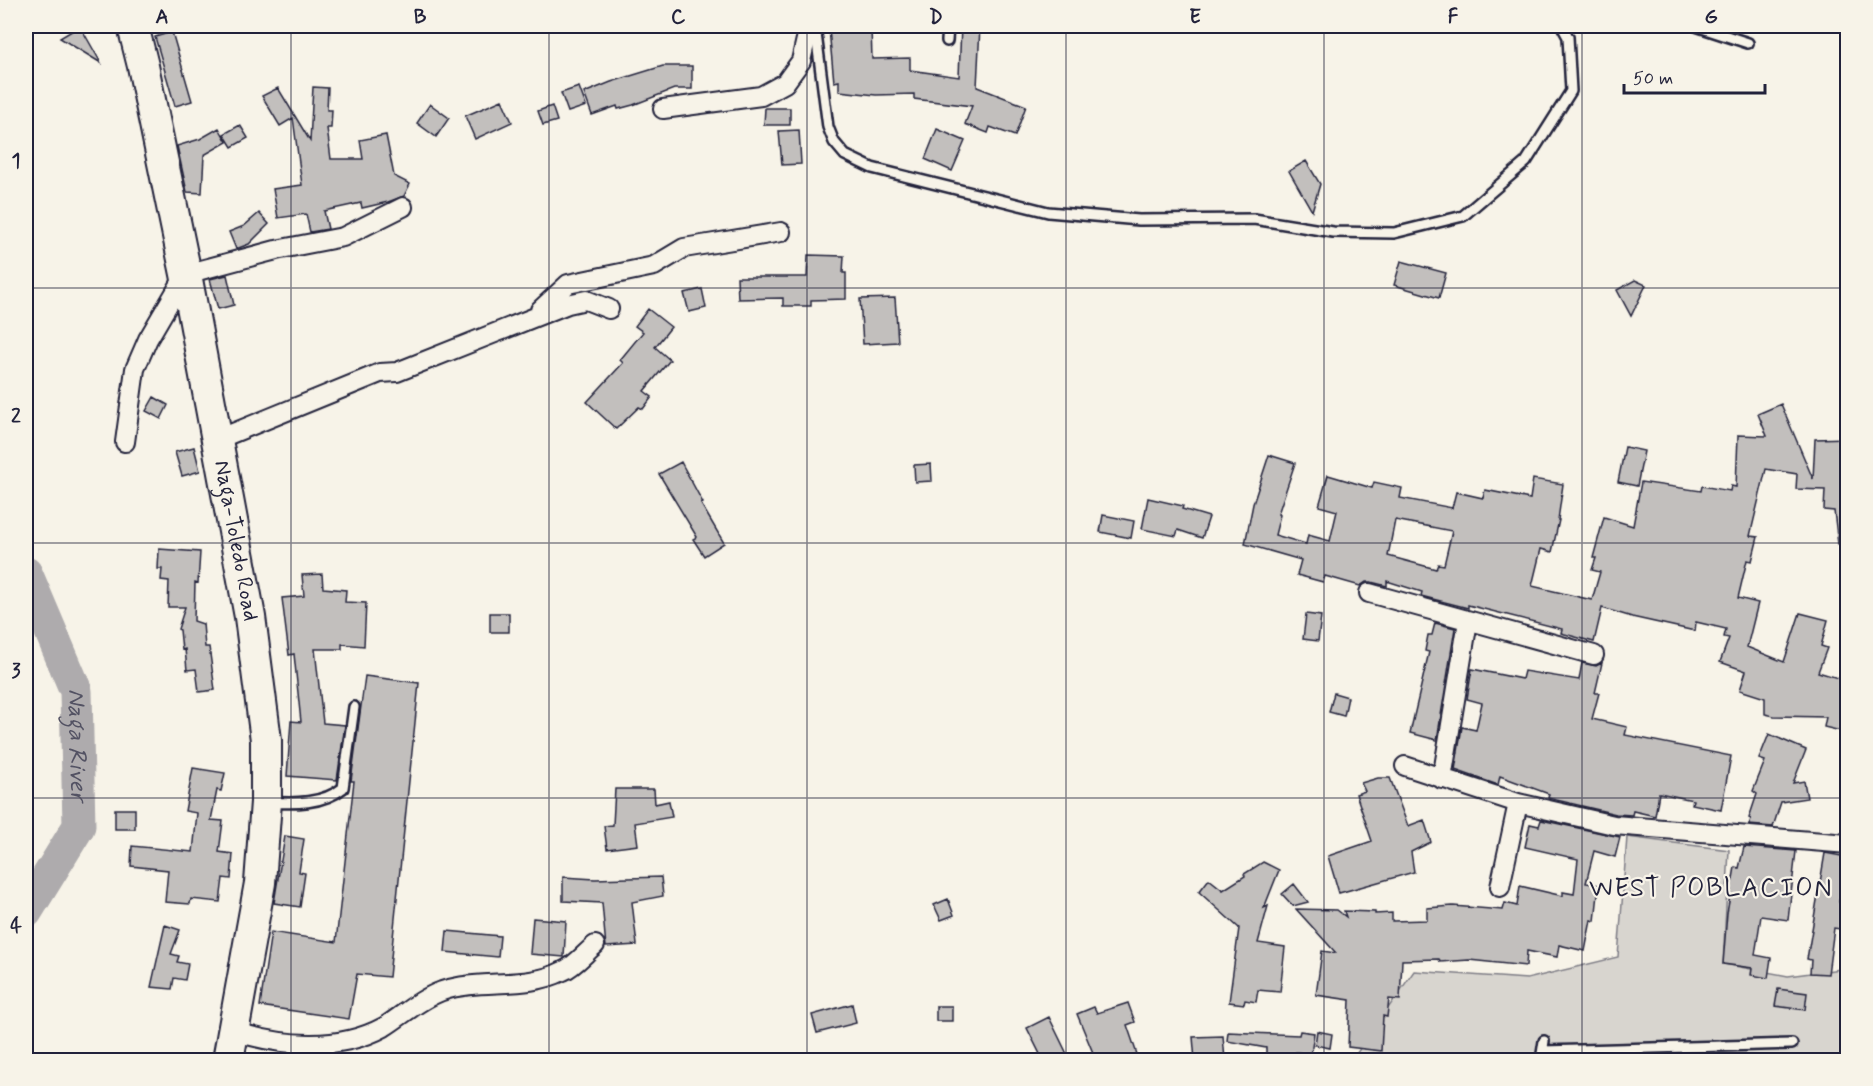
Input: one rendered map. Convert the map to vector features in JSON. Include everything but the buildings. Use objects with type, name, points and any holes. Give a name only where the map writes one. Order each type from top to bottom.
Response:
[{"type":"highway","name":"Naga-Toledo Road","points":[[133,26],[186,274],[250,617],[266,740],[266,802],[260,883],[228,1060]]},
{"type":"street","points":[[663,109],[761,96],[785,83],[801,61],[809,26]]},
{"type":"street","points":[[125,442],[135,369],[148,339],[186,274],[276,250],[343,237],[403,207]]},
{"type":"street","points":[[530,319],[568,284],[654,266],[684,248],[781,232]]},
{"type":"street","points":[[216,440],[380,373],[397,372],[568,304],[586,300],[609,309]]},
{"type":"street","points":[[1369,594],[1594,655]]},
{"type":"street","points":[[1442,780],[1468,621]]},
{"type":"street","points":[[1405,766],[1518,803],[1614,825],[1848,844]]},
{"type":"street","points":[[1500,887],[1518,803]]},
{"type":"street","points":[[233,1030],[258,1039],[339,1043],[383,1027],[442,992],[462,987],[534,980],[564,971],[595,945]]},
{"type":"lane","points":[[815,26],[828,127],[834,142],[845,155],[872,168],[1048,212],[1139,220],[1254,219],[1334,232],[1384,233],[1394,233],[1462,216],[1526,162],[1571,91],[1568,37],[1562,26]]},
{"type":"lane","points":[[947,41],[948,26]]},
{"type":"lane","points":[[1696,26],[1748,43]]},
{"type":"lane","points":[[266,802],[294,804],[334,795],[343,788],[354,707]]},
{"type":"lane","points":[[1543,1051],[1792,1044]]},
{"type":"shaded area","points":[[1627,837],[1729,850],[1723,964],[1788,976],[1841,969],[1847,930],[1847,1060],[1352,1060],[1414,971],[1527,979],[1618,957]]},
{"type":"waterway","name":"Naga River","points":[[26,573],[76,691],[79,826],[26,912]]},
{"type":"district","name":"WEST POBLACION","points":[[1711,889]]}]
